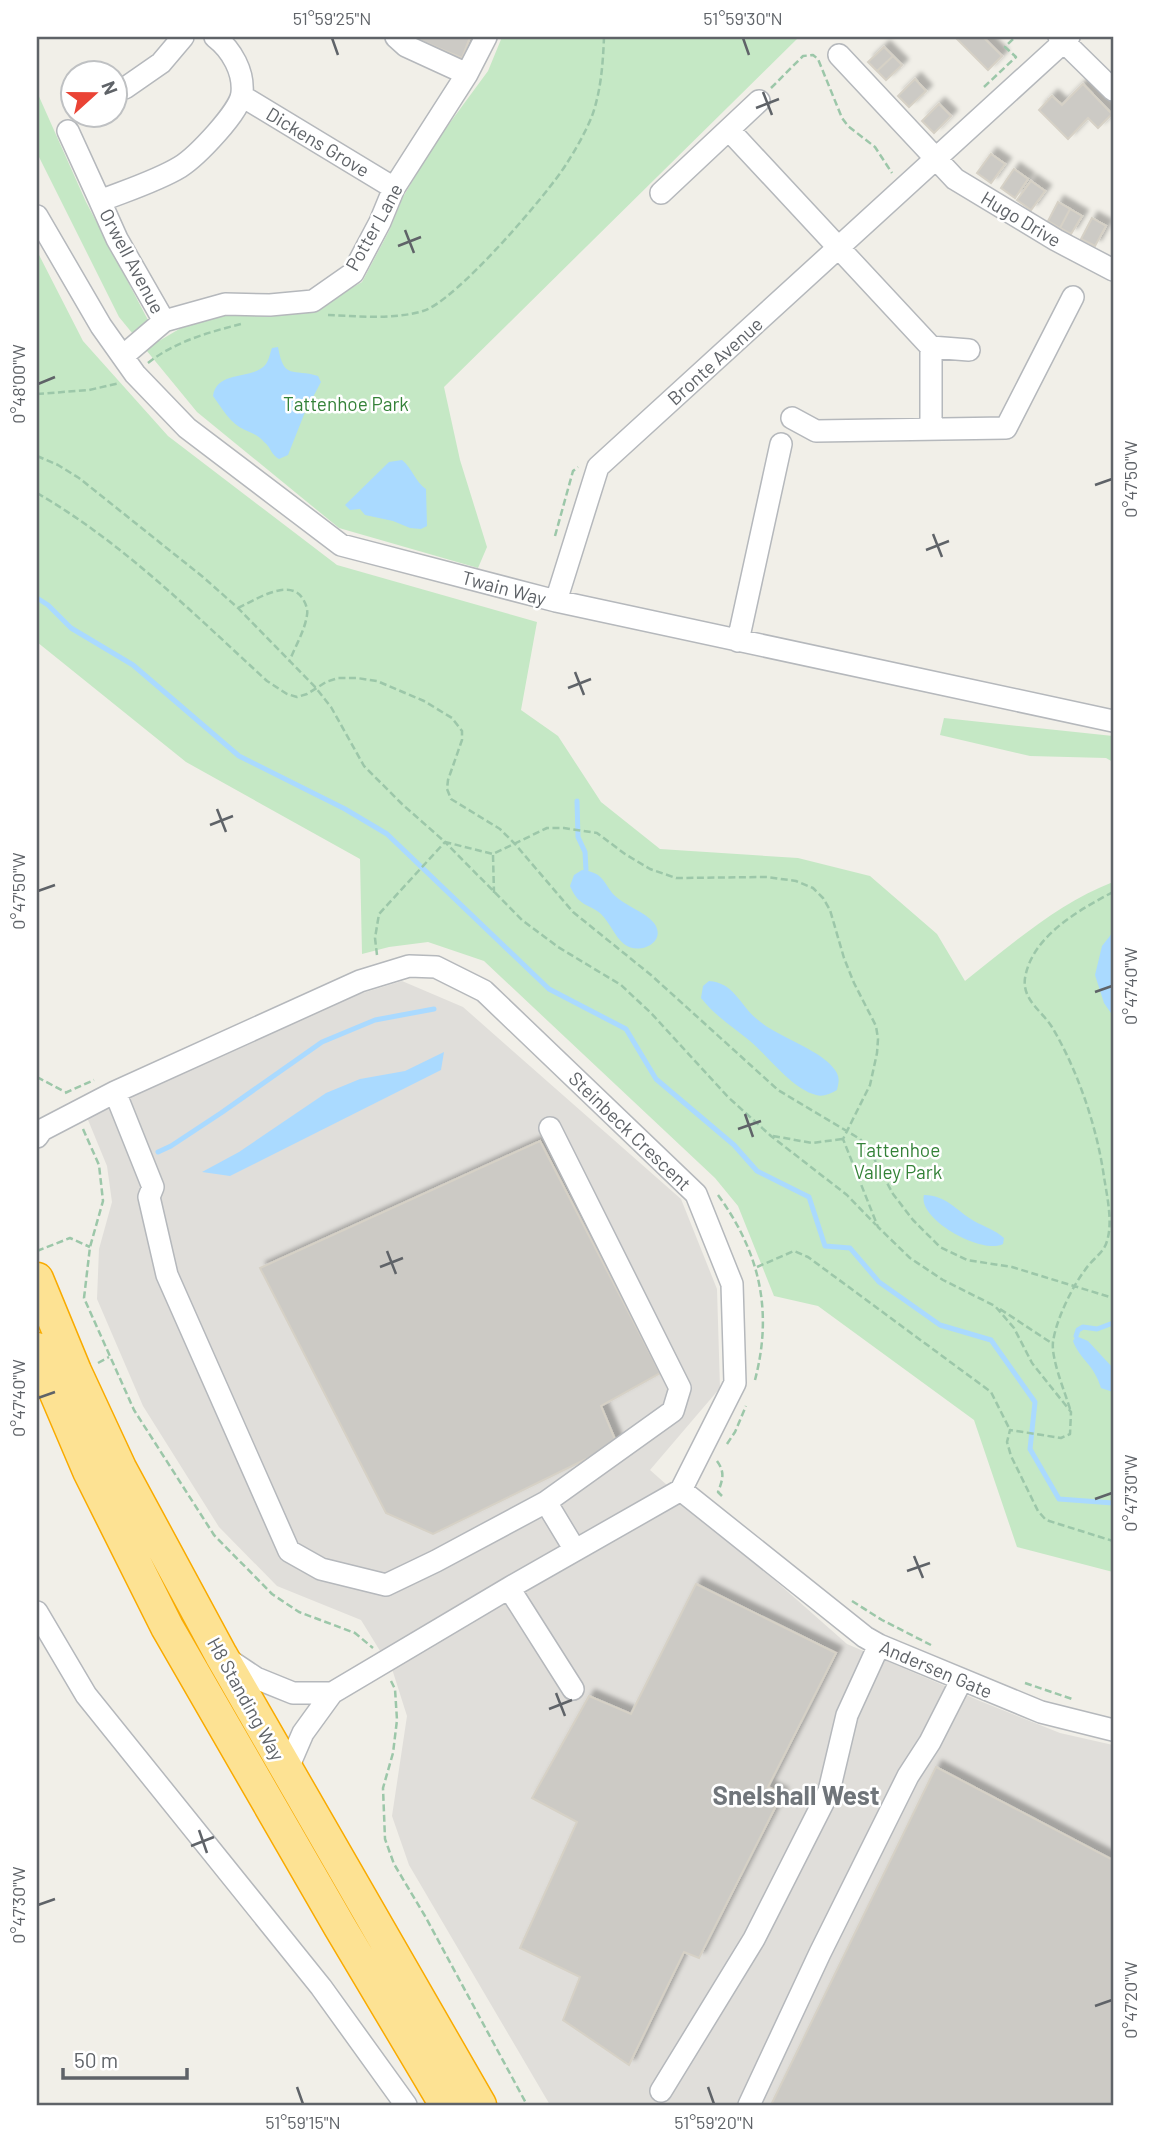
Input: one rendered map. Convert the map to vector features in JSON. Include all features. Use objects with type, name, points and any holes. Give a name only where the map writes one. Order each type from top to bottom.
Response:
[{"type":"highway","name":"H8 Standing Way","points":[[38,1282],[120,1468],[221,1655],[480,2105]]},
{"type":"highway","name":"H8 Standing Way","points":[[37,1349],[89,1471],[167,1627],[446,2105]]},
{"type":"street","points":[[130,85],[161,63],[183,37]]},
{"type":"street","points":[[215,37],[226,45],[239,69],[242,96]]},
{"type":"street","points":[[396,37],[406,46],[467,74]]},
{"type":"street","name":"Potter Lane","points":[[123,356],[164,321],[225,304],[270,305],[313,301],[353,273],[380,222],[394,188],[467,74],[486,37]]},
{"type":"street","points":[[1064,38],[1113,90]]},
{"type":"street","name":"Bronte Avenue","points":[[556,601],[598,467],[1064,38]]},
{"type":"street","points":[[839,55],[935,159]]},
{"type":"street","name":"Dickens Grove","points":[[242,96],[394,188]]},
{"type":"street","name":"Orwell Avenue","points":[[100,201],[180,167],[215,138],[242,96]]},
{"type":"street","points":[[661,193],[759,101]]},
{"type":"street","points":[[729,130],[931,347],[931,429]]},
{"type":"street","name":"Orwell Avenue","points":[[68,131],[117,239],[164,321]]},
{"type":"street","name":"Hugo Drive","points":[[935,159],[955,179],[1056,240],[1113,270]]},
{"type":"street","name":"Twain Way","points":[[37,216],[101,326],[135,374],[187,428],[341,545],[556,601],[1113,721]]},
{"type":"street","points":[[792,418],[816,431],[1006,428],[1073,297]]},
{"type":"street","points":[[931,347],[970,350]]},
{"type":"street","points":[[738,640],[781,444]]},
{"type":"street","name":"Steinbeck Crescent","points":[[39,1132],[115,1092],[360,981],[409,966],[436,967],[484,990],[696,1194],[732,1284],[735,1383],[681,1490]]},
{"type":"street","points":[[115,1092],[153,1187],[149,1197],[167,1275],[289,1552],[321,1569],[386,1585],[546,1502],[673,1411],[680,1388],[550,1128]]},
{"type":"street","points":[[286,1770],[303,1733],[332,1693],[681,1490]]},
{"type":"street","name":"Andersen Gate","points":[[681,1490],[865,1637],[879,1645],[1041,1712],[1113,1730]]},
{"type":"street","points":[[546,1502],[575,1550]]},
{"type":"street","points":[[509,1588],[573,1689]]},
{"type":"street","points":[[37,1612],[86,1695],[321,1987],[407,2105]]},
{"type":"street","points":[[662,2091],[754,1939],[829,1791],[847,1715],[879,1645]]},
{"type":"street","points":[[221,1655],[256,1678],[293,1693],[332,1693]]},
{"type":"street","points":[[749,2105],[901,1788],[930,1742],[961,1681]]},
{"type":"path","points":[[759,101],[803,56],[813,55],[818,59],[842,118],[875,147],[892,173]]},
{"type":"path","points":[[37,456],[79,478],[238,608],[316,688],[331,707],[364,766],[445,842],[522,920],[558,947],[621,985],[651,1013],[728,1097],[771,1136],[847,1195],[910,1258],[943,1280],[995,1306],[1053,1344]]},
{"type":"path","points":[[37,494],[104,538],[156,578],[267,681],[286,694],[297,697],[338,678],[357,678],[377,681],[424,701],[452,718],[462,731],[462,740],[448,780],[447,789],[451,799],[500,829],[573,912],[652,975],[778,1090],[860,1139],[870,1151],[892,1194],[940,1247],[967,1260],[1012,1267],[1113,1298]]},
{"type":"path","points":[[238,608],[283,589],[302,596],[307,607],[307,617],[289,662]]},
{"type":"path","points":[[445,842],[493,854],[547,828],[575,830],[597,833],[650,869],[676,878],[767,877],[796,881],[813,888],[830,910],[844,958],[876,1026],[878,1039],[870,1086],[843,1139]]},
{"type":"path","points":[[377,955],[374,938],[379,914],[445,842]]},
{"type":"path","points":[[493,854],[494,893]]},
{"type":"path","points":[[1010,1430],[1061,1438],[1070,1434],[1071,1412],[1053,1344],[1074,1286],[1092,1260],[1102,1252],[1108,1240],[1109,1223],[1104,1175],[1085,1102],[1068,1058],[1052,1027],[1028,997],[1026,977],[1039,945],[1075,915],[1113,892]]},
{"type":"path","points":[[37,1077],[63,1089],[77,1112],[99,1165],[103,1200],[90,1247],[84,1298],[134,1409],[214,1535],[272,1594],[299,1612],[355,1633],[371,1645],[394,1689],[397,1720],[393,1753],[383,1788],[385,1839],[394,1864],[527,2105]]},
{"type":"path","points":[[771,1136],[812,1143],[843,1139]]},
{"type":"path","points":[[843,1139],[878,1227]]},
{"type":"path","points":[[37,1251],[71,1238],[90,1247]]},
{"type":"path","points":[[756,1267],[787,1253],[801,1252],[930,1349],[973,1377],[991,1392],[1010,1430],[1007,1441],[1011,1455],[1038,1511],[1046,1520],[1113,1541]]},
{"type":"path","points":[[995,1306],[1014,1328],[1032,1363],[1071,1412]]},
{"type":"shaded area","points":[[402,981],[463,1007],[681,1199],[717,1289],[720,1388],[650,1470],[847,1644],[1060,1733],[1113,1745],[1113,2105],[550,2105],[409,1865],[392,1816],[407,1716],[393,1672],[361,1620],[277,1586],[219,1527],[143,1406],[97,1299],[99,1249],[112,1202],[107,1166],[86,1115],[353,996]]},
{"type":"green space","name":"Tattenhoe Park","points":[[502,37],[799,37],[444,387],[460,460],[487,547],[478,568],[339,528],[197,412],[119,317],[37,153],[37,92],[86,202],[159,341],[186,325],[228,315],[317,308],[362,282],[389,231],[403,197],[435,143],[488,71]]},
{"type":"green space","name":"Tattenhoe Valley Park","points":[[37,251],[83,341],[168,436],[337,565],[537,622],[521,710],[558,736],[601,802],[660,849],[798,858],[870,876],[937,934],[965,981],[1054,913],[1113,882],[1113,1572],[1017,1547],[974,1420],[818,1306],[774,1296],[738,1206],[715,1178],[484,961],[428,942],[362,954],[360,859],[186,762],[37,642]]},
{"type":"green space","points":[[944,718],[1113,736],[1113,762],[1106,758],[1030,756],[940,735]]},
{"type":"water","points":[[278,347],[280,358],[287,369],[318,376],[321,382],[305,412],[288,455],[279,459],[255,434],[231,420],[213,396],[221,382],[260,369],[267,362],[272,348]]},
{"type":"water","points":[[402,460],[426,489],[427,526],[421,529],[410,528],[365,515],[360,509],[350,510],[345,505],[389,462]]},
{"type":"water","points":[[582,870],[599,876],[618,899],[650,919],[657,930],[655,941],[644,948],[624,944],[601,914],[578,899],[570,886],[574,875]]},
{"type":"water","points":[[1113,932],[1113,1016],[1104,1003],[1095,975],[1102,946]]},
{"type":"water","points":[[709,981],[725,986],[758,1020],[829,1063],[838,1075],[837,1090],[821,1096],[798,1086],[706,1004],[701,998],[703,986]]},
{"type":"water","points":[[444,1052],[441,1070],[230,1176],[202,1172],[239,1152],[326,1093],[360,1079],[405,1071]]},
{"type":"water","points":[[924,1195],[945,1201],[997,1233],[1004,1238],[1003,1244],[981,1244],[953,1233],[930,1214]]},
{"type":"water","points":[[1076,1336],[1088,1341],[1113,1368],[1113,1392],[1101,1388],[1095,1373],[1073,1341]]},
{"type":"building","points":[[470,37],[462,58],[417,39]]},
{"type":"building","points":[[955,37],[983,37],[1002,56],[988,70]]},
{"type":"building","points":[[884,47],[893,56],[877,71],[868,62]]},
{"type":"building","points":[[893,56],[902,65],[886,80],[877,71]]},
{"type":"building","points":[[915,79],[926,91],[909,107],[898,96]]},
{"type":"building","points":[[1083,84],[1112,114],[1098,128],[1088,118],[1068,139],[1039,110],[1052,96],[1062,105]]},
{"type":"building","points":[[939,104],[951,116],[934,133],[922,121]]},
{"type":"building","points":[[991,154],[1005,164],[991,183],[977,173]]},
{"type":"building","points":[[1014,169],[1028,179],[1015,198],[1001,188]]},
{"type":"building","points":[[1031,181],[1045,191],[1031,210],[1017,200]]},
{"type":"building","points":[[1058,202],[1070,209],[1060,228],[1048,221]]},
{"type":"building","points":[[1070,209],[1082,216],[1071,234],[1060,228]]},
{"type":"building","points":[[1092,218],[1106,226],[1095,246],[1081,239]]},
{"type":"building","points":[[540,1141],[660,1373],[601,1406],[617,1444],[433,1534],[386,1513],[260,1268]]},
{"type":"building","points":[[696,1584],[836,1653],[768,1787],[782,1794],[699,1958],[684,1952],[629,2065],[563,2020],[580,1977],[520,1948],[577,1822],[532,1798],[589,1696],[631,1714]]},
{"type":"building","points":[[936,1767],[1113,1860],[1113,2105],[771,2105]]},
{"type":"waterway","points":[[37,598],[71,628],[133,665],[239,756],[345,809],[387,834],[549,989],[626,1029],[656,1079],[734,1145],[757,1171],[809,1197],[825,1246],[850,1248],[879,1282],[940,1325],[991,1340],[1035,1402],[1030,1449],[1059,1499],[1113,1503]]},
{"type":"waterway","points":[[577,801],[578,837],[585,852],[586,870]]},
{"type":"waterway","points":[[158,1152],[221,1113],[322,1042],[375,1020],[434,1009]]},
{"type":"waterway","points":[[1076,1336],[1078,1330],[1083,1327],[1097,1329],[1113,1323]]},
{"type":"district","name":"Snelshall West","points":[[796,1796]]}]
